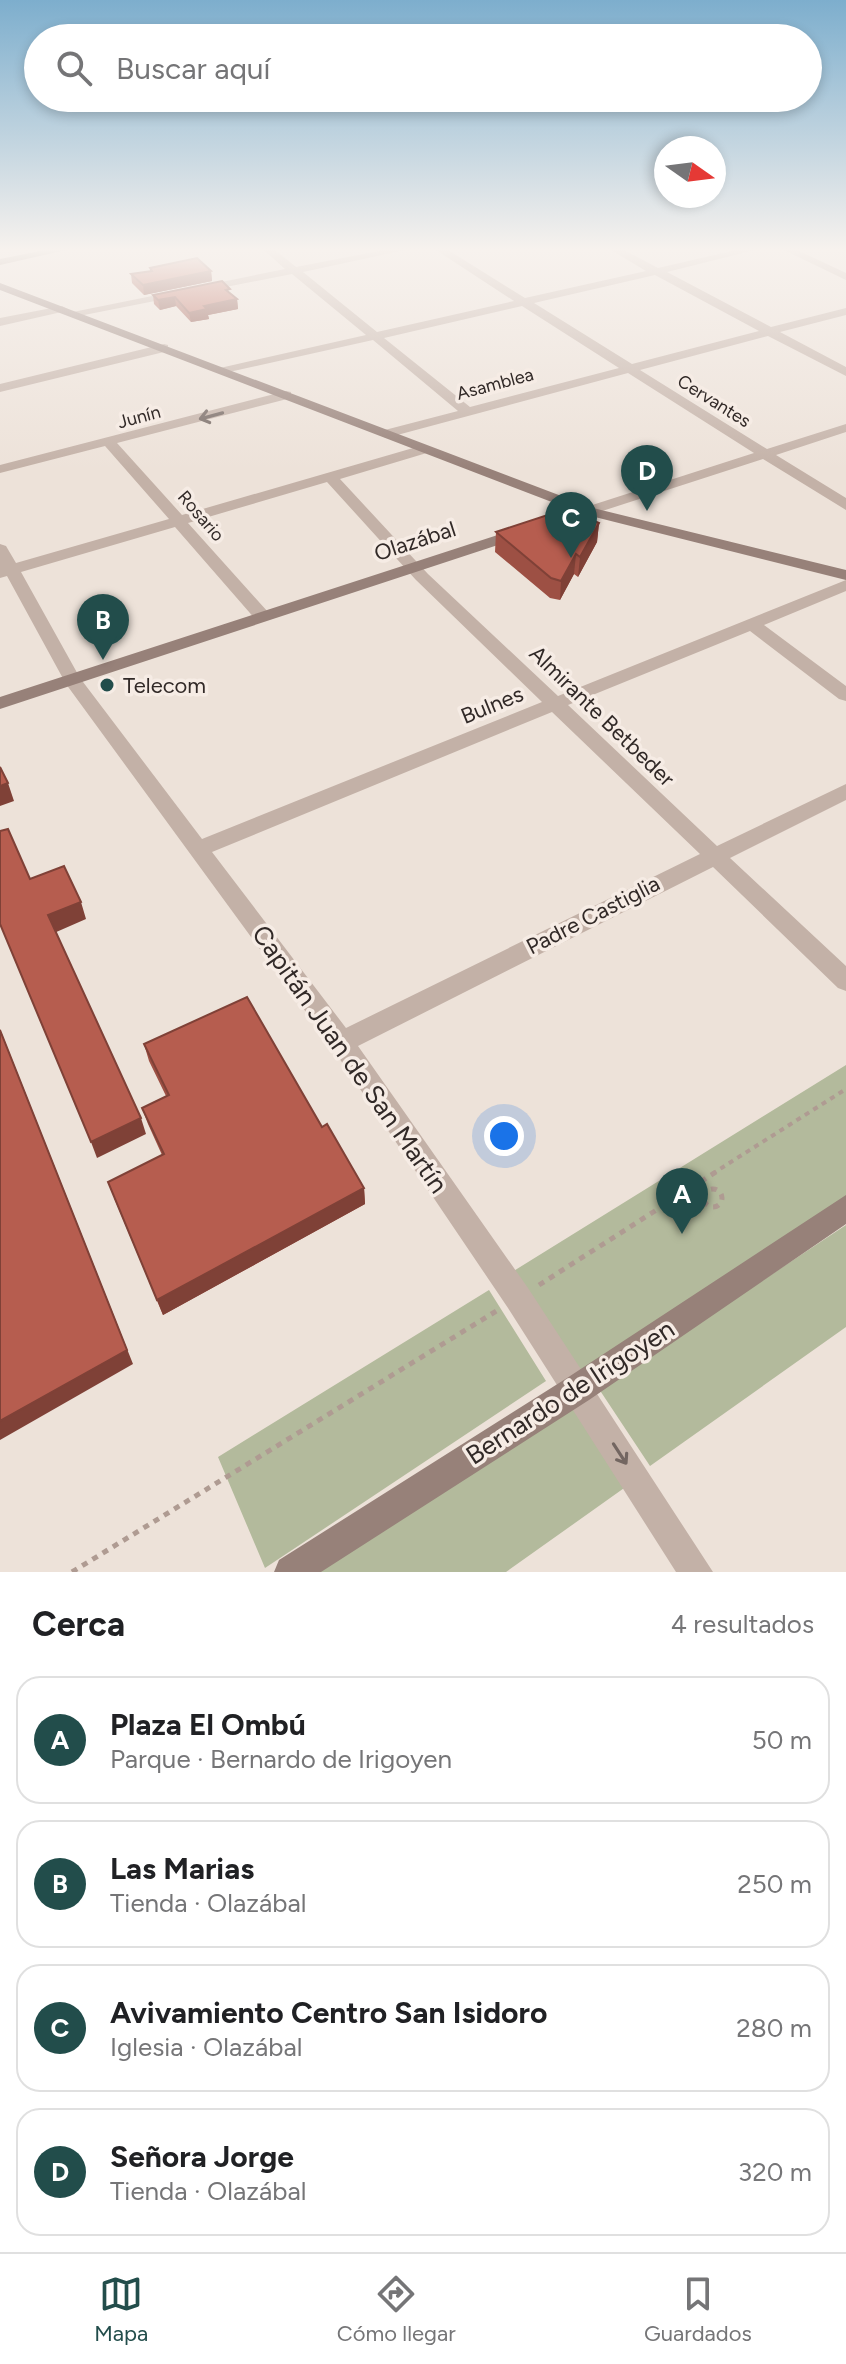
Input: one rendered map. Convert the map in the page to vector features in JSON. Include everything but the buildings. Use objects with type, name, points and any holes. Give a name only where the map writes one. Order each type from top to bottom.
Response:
[{"type":"main road","points":[[100,323],[588,511],[846,575]]},
{"type":"main road","points":[[559,520],[588,511]]},
{"type":"main road","points":[[588,511],[601,520],[846,585]]},
{"type":"main road","name":"Olazábal","points":[[0,703],[530,529]]},
{"type":"main road","name":"Bernardo de Irigoyen","points":[[291,1572],[578,1389],[846,1208]]},
{"type":"street","points":[[362,323],[468,412]]},
{"type":"street","points":[[224,371],[434,323]]},
{"type":"street","name":"Cervantes","points":[[557,323],[846,505]]},
{"type":"street","points":[[755,323],[846,372]]},
{"type":"street","name":"Asamblea","points":[[386,434],[802,323]]},
{"type":"street","points":[[0,388],[164,348]]},
{"type":"street","name":"Junín","points":[[0,469],[286,395]]},
{"type":"street","points":[[588,511],[846,428]]},
{"type":"street","name":"Rosario","points":[[110,443],[262,616]]},
{"type":"street","points":[[6,571],[425,449]]},
{"type":"street","name":"Almirante Betbeder","points":[[331,478],[413,567],[846,981]]},
{"type":"street","name":"Capitán Juan de San Martín","points":[[0,549],[6,571],[72,680],[342,1042],[518,1298],[696,1572]]},
{"type":"street","name":"Bulnes","points":[[199,849],[846,585]]},
{"type":"street","points":[[753,625],[846,695]]},
{"type":"street","name":"Padre Castiglia","points":[[342,1042],[846,791]]},
{"type":"path","points":[[72,1572],[518,1298],[846,1089]]},
{"type":"path","points":[[701,1182],[707,1190]]},
{"type":"path","points":[[713,1189],[722,1194],[721,1205],[712,1207],[706,1203],[704,1197],[707,1190],[713,1189]]},
{"type":"green space","points":[[846,1065],[846,1196],[580,1376],[512,1272]]},
{"type":"green space","points":[[846,1225],[846,1327],[650,1466],[599,1389]]},
{"type":"green space","points":[[489,1290],[546,1381],[265,1568],[218,1457]]},
{"type":"green space","points":[[572,1399],[627,1486],[506,1572],[312,1572]]},
{"type":"place","name":"Señora Jorge","points":[[647,511]]},
{"type":"place","name":"Avivamiento Centro San Isidoro","points":[[571,558]]},
{"type":"place","name":"Las Marias","points":[[103,660]]},
{"type":"place","name":"Telecom","points":[[107,685]]},
{"type":"place","name":"Plaza El Ombú","points":[[682,1234]]}]
